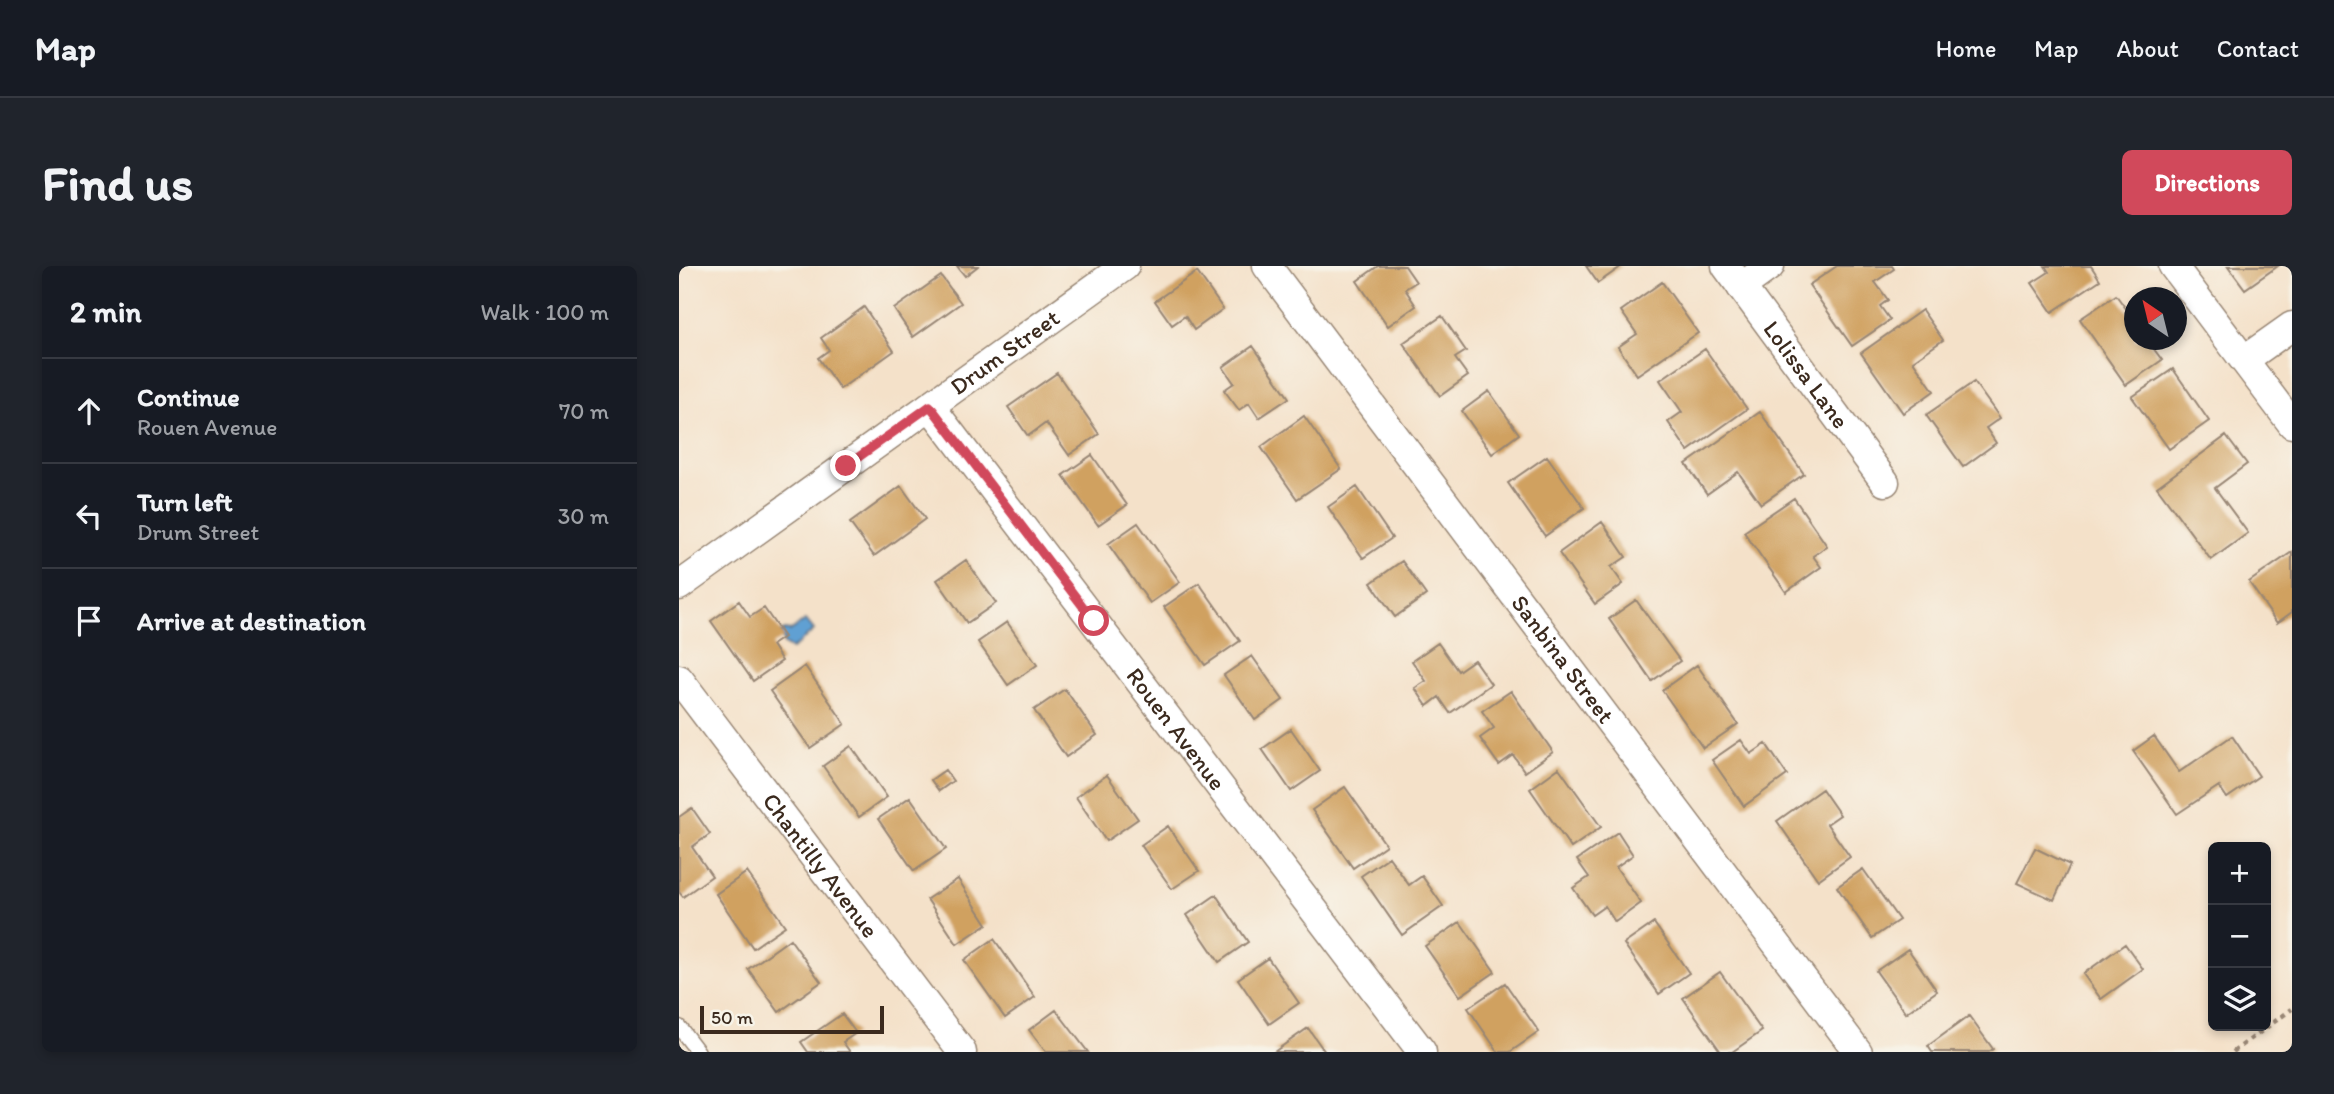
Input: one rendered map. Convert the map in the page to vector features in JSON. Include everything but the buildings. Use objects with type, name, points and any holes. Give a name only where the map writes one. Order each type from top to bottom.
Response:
[{"type":"street","name":"Drum Street","points":[[679,586],[1125,266]]},
{"type":"street","name":"Sanbina Street","points":[[1267,266],[1859,1052]]},
{"type":"street","points":[[1734,276],[1770,266]]},
{"type":"street","points":[[2173,266],[2292,424]]},
{"type":"street","name":"Lolissa Lane","points":[[1734,276],[1885,482]]},
{"type":"street","points":[[2244,360],[2292,326]]},
{"type":"street","name":"Rouen Avenue","points":[[930,406],[1422,1052]]},
{"type":"street","name":"Chantilly Avenue","points":[[679,679],[962,1052]]},
{"type":"lane","points":[[679,1027],[697,1052]]},
{"type":"path","points":[[2233,1052],[2292,1009]]},
{"type":"water","points":[[806,620],[814,630],[792,649],[784,644],[781,632],[790,631]]},
{"type":"route","points":[[846,466],[930,406],[1094,621]]}]
